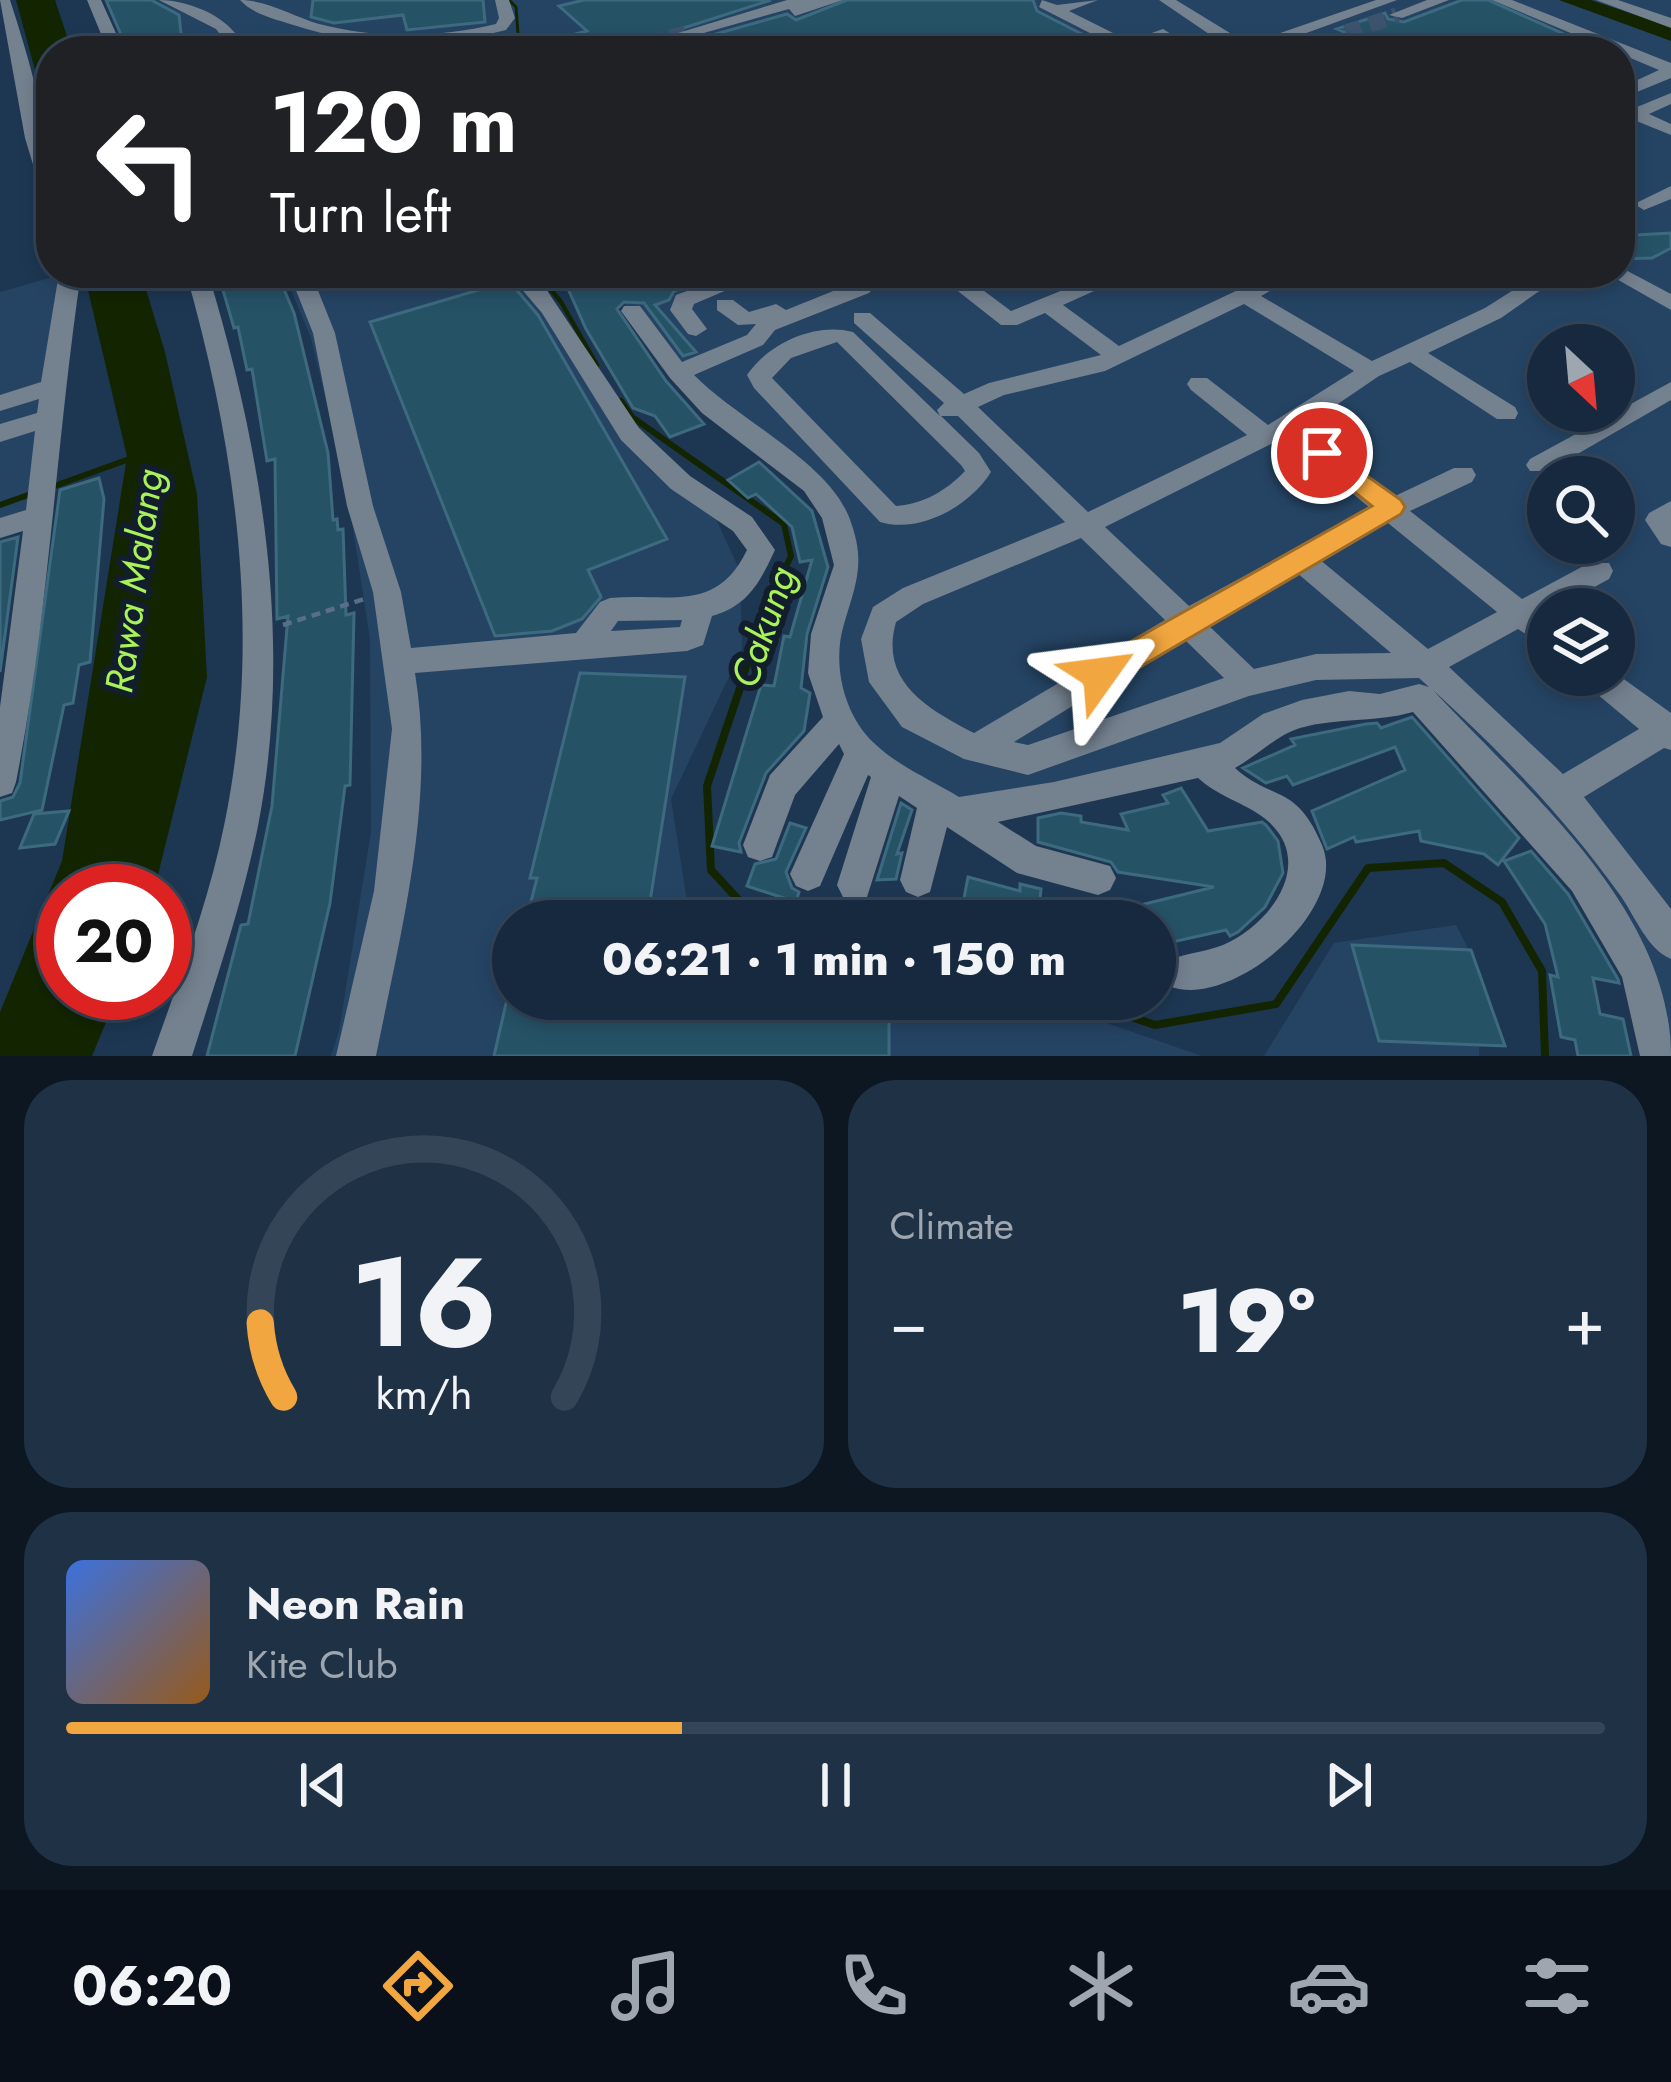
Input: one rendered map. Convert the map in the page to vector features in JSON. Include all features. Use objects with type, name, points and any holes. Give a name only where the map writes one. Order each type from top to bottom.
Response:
[{"type":"street","points":[[3,0],[22,62],[36,144]]},
{"type":"street","points":[[94,0],[110,36]]},
{"type":"street","points":[[166,0],[221,26],[226,36]]},
{"type":"street","points":[[247,0],[309,26],[364,36]]},
{"type":"street","points":[[448,36],[500,27],[507,18],[502,0]]},
{"type":"street","points":[[686,32],[836,0]]},
{"type":"street","points":[[1091,0],[1049,7],[1106,36]]},
{"type":"street","points":[[1166,0],[1223,36]]},
{"type":"street","points":[[1271,36],[1345,0]]},
{"type":"street","points":[[1292,36],[1442,0]]},
{"type":"street","points":[[1499,0],[1589,36]]},
{"type":"street","points":[[1603,0],[1671,23]]},
{"type":"street","points":[[1337,36],[1346,33]]},
{"type":"street","points":[[1635,55],[1666,67],[1669,73],[1635,88]]},
{"type":"street","points":[[1635,114],[1671,98]]},
{"type":"street","points":[[1635,119],[1671,130]]},
{"type":"street","points":[[1635,208],[1671,192]]},
{"type":"street","points":[[1635,283],[1671,303]]},
{"type":"street","points":[[0,782],[20,685],[52,386],[68,288]]},
{"type":"street","points":[[172,1056],[221,911],[243,817],[255,736],[256,568],[237,424],[201,288]]},
{"type":"street","points":[[307,288],[324,333],[360,506],[387,592],[408,729],[392,891],[356,1056]]},
{"type":"street","points":[[400,662],[687,639],[693,635],[699,609],[729,599],[752,575],[761,550],[752,530],[674,476],[632,436],[593,387],[570,336],[534,288]]},
{"type":"street","points":[[696,329],[681,310],[684,300],[716,288]]},
{"type":"street","points":[[725,305],[736,316],[756,319],[827,288]]},
{"type":"street","points":[[678,373],[755,340],[767,326],[861,288]]},
{"type":"street","points":[[964,288],[1000,317],[1019,319],[1089,288]]},
{"type":"street","points":[[930,421],[997,389],[1097,366],[1260,288]]},
{"type":"street","points":[[1531,288],[1493,313],[1371,371],[1276,431],[1085,525],[914,596],[883,615],[876,639],[884,682],[913,717],[975,748],[1028,760],[1249,683],[1316,668],[1426,665],[1599,571]]},
{"type":"street","points":[[1245,295],[1371,371]]},
{"type":"street","points":[[1050,305],[1117,356]]},
{"type":"street","points":[[632,311],[678,373],[717,413],[813,484],[835,516],[848,565],[826,634],[823,673],[841,719],[875,763],[1029,861],[1098,878]]},
{"type":"street","points":[[862,318],[961,405],[1249,683]]},
{"type":"street","points":[[845,337],[930,421],[978,472],[971,485],[958,493],[898,518],[880,509],[759,375],[764,367],[813,340],[845,337]]},
{"type":"street","points":[[1411,352],[1505,413]]},
{"type":"street","points":[[1199,384],[1392,507],[1527,620]]},
{"type":"street","points":[[0,403],[52,386]]},
{"type":"street","points":[[1555,456],[1671,390]]},
{"type":"street","points":[[0,434],[49,418]]},
{"type":"street","points":[[975,748],[1184,623],[1392,507],[1463,476]]},
{"type":"street","points":[[0,528],[39,497]]},
{"type":"street","points":[[1671,511],[1658,520],[1671,537]]},
{"type":"street","points":[[1300,559],[1481,713],[1625,873],[1671,940]]},
{"type":"street","points":[[1557,795],[1669,731],[1623,696]]},
{"type":"street","points":[[948,806],[1204,762],[1228,756],[1274,724],[1302,714],[1349,704],[1380,708],[1421,698],[1584,879],[1639,971],[1660,1056]]},
{"type":"street","points":[[760,845],[782,785],[841,719]]},
{"type":"street","points":[[1182,973],[1226,964],[1247,952],[1276,928],[1307,885],[1308,852],[1289,820],[1276,806],[1230,785],[1204,762]]},
{"type":"street","points":[[808,874],[875,763]]},
{"type":"street","points":[[855,886],[875,763]]},
{"type":"street","points":[[918,880],[948,806]]},
{"type":"path","points":[[255,634],[387,592]]},
{"type":"shaded area","points":[[137,0],[1671,0],[1671,1056],[1609,917],[1429,704],[1380,718],[1364,700],[1230,755],[941,802],[856,735],[832,700],[837,616],[834,495],[667,366],[613,288],[1635,288],[1635,36],[168,36]]},
{"type":"shaded area","points":[[36,282],[36,288],[64,288],[24,530],[0,539],[0,292]]},
{"type":"shaded area","points":[[290,288],[531,288],[603,409],[651,471],[716,519],[740,571],[742,649],[671,799],[687,900],[492,900],[492,1020],[1098,1020],[1202,1056],[331,1056],[371,832],[370,639],[346,483],[311,338]]},
{"type":"shaded area","points":[[1456,925],[1482,975],[1479,1056],[1264,1056],[1334,943]]},
{"type":"water","points":[[16,0],[55,0],[67,36],[36,36],[36,74]]},
{"type":"water","name":"Rawa Malang","points":[[88,288],[146,288],[197,494],[207,677],[161,864],[62,861],[127,457]]},
{"type":"water","points":[[36,924],[36,1020],[107,1020],[92,1056],[0,1056],[0,1012]]},
{"type":"building","points":[[106,0],[151,0],[179,15],[181,36],[122,36]]},
{"type":"building","points":[[313,0],[483,0],[485,22],[407,30],[403,15],[334,23],[311,17]]},
{"type":"building","points":[[584,0],[771,0],[674,31],[680,36],[567,36],[587,31],[559,6]]},
{"type":"building","points":[[847,0],[1033,0],[1037,11],[1086,36],[708,36],[787,14],[796,20]]},
{"type":"building","points":[[1462,0],[1488,0],[1568,36],[1354,36],[1337,29],[1385,13],[1388,19],[1404,22]]},
{"type":"building","points":[[1671,233],[1671,248],[1652,258],[1635,259],[1635,235]]},
{"type":"building","points":[[222,288],[283,288],[294,313],[328,453],[333,520],[337,519],[338,530],[343,529],[346,615],[354,613],[350,785],[345,786],[330,903],[295,1056],[207,1056],[241,925],[248,924],[272,806],[288,616],[277,619],[275,459],[267,461],[252,369],[247,370],[238,327],[234,328]]},
{"type":"building","points":[[485,288],[515,288],[538,315],[667,539],[588,570],[601,597],[582,619],[552,631],[495,636],[370,322]]},
{"type":"building","points":[[568,288],[682,288],[655,305],[696,352],[683,356],[644,303],[624,302],[617,309],[666,381],[704,424],[670,437],[655,416],[633,408]]},
{"type":"building","points":[[759,462],[812,511],[828,567],[807,634],[801,688],[810,693],[804,731],[766,773],[739,843],[741,852],[712,846],[761,685],[774,686],[784,636],[790,637],[812,560],[800,562],[792,527],[756,494],[748,498],[728,480]]},
{"type":"building","points":[[99,478],[104,499],[90,662],[79,665],[73,703],[64,705],[42,810],[0,820],[0,801],[13,797],[20,783],[60,490]]},
{"type":"building","points":[[18,537],[0,672],[0,542]]},
{"type":"building","points":[[580,673],[685,677],[650,900],[531,900],[537,878],[530,878]]},
{"type":"building","points":[[1412,717],[1519,838],[1498,865],[1484,854],[1421,841],[1419,831],[1356,842],[1354,837],[1327,849],[1312,811],[1405,770],[1395,747],[1293,785],[1287,776],[1266,783],[1243,768],[1295,745],[1291,739],[1366,724],[1377,723],[1381,728]]},
{"type":"building","points":[[1181,788],[1208,831],[1262,822],[1278,841],[1283,873],[1265,907],[1238,932],[1230,936],[1226,930],[1176,941],[1176,900],[1161,900],[1214,887],[1118,872],[1111,862],[1038,842],[1038,818],[1061,813],[1081,816],[1081,822],[1128,830],[1121,814],[1168,803],[1163,795]]},
{"type":"building","points":[[901,803],[912,810],[897,854],[902,853],[896,879],[877,880]]},
{"type":"building","points":[[69,811],[55,844],[20,848],[34,814]]},
{"type":"building","points":[[790,823],[806,828],[786,872],[792,888],[799,892],[797,900],[747,886],[755,864],[776,859]]},
{"type":"building","points":[[1531,851],[1568,894],[1618,979],[1619,983],[1593,978],[1600,1014],[1623,1019],[1631,1056],[1578,1056],[1575,1040],[1561,1037],[1550,975],[1558,977],[1545,924],[1504,861]]},
{"type":"building","points":[[968,877],[1020,891],[1020,884],[1041,889],[1040,900],[964,900]]},
{"type":"building","points":[[1352,945],[1471,950],[1505,1046],[1379,1041]]},
{"type":"building","points":[[502,1020],[889,1020],[889,1056],[494,1056]]},
{"type":"waterway","name":"Cakung","points":[[509,0],[516,7],[518,34],[513,36]]},
{"type":"waterway","points":[[1570,0],[1671,34]]},
{"type":"waterway","name":"Cakung","points":[[549,288],[597,365]]},
{"type":"waterway","name":"Cakung","points":[[621,401],[632,417],[784,524],[791,556],[767,606],[739,690]]},
{"type":"waterway","name":"Rawa Malang","points":[[49,488],[132,458]]},
{"type":"waterway","points":[[0,505],[31,494]]},
{"type":"waterway","name":"Cakung","points":[[739,690],[707,786],[711,870],[739,900]]},
{"type":"waterway","name":"Cakung","points":[[1140,1020],[1155,1025],[1276,1004],[1368,868],[1444,863],[1502,902],[1542,971],[1545,1056]]},
{"type":"tunnel","points":[[1346,33],[1397,15]]},
{"type":"tunnel","points":[[675,36],[686,33]]},
{"type":"route","points":[[1100,674],[1392,507],[1322,453]]}]
